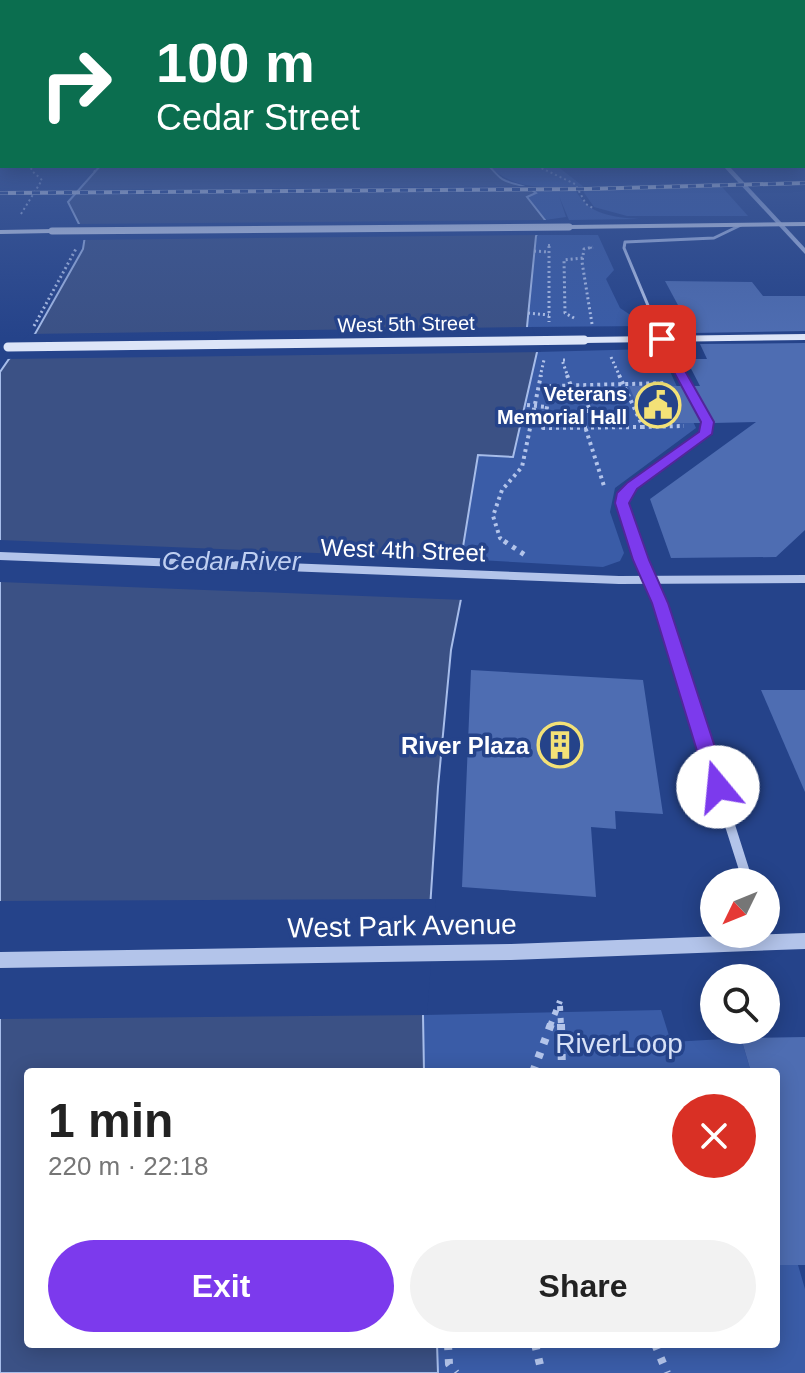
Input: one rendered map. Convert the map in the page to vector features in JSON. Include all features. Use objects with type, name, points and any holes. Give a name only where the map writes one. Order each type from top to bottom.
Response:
[{"type":"main road","points":[[0,232],[805,224]]},
{"type":"main road","name":"West 5th Street","points":[[4,347],[805,337]]},
{"type":"street","points":[[766,210],[805,252]]},
{"type":"street","points":[[662,339],[707,422],[705,434],[625,493],[622,503],[660,603],[744,868]]},
{"type":"street","name":"West 4th Street","points":[[0,556],[649,580],[805,579]]},
{"type":"street","name":"West Park Avenue","points":[[780,939],[805,941]]},
{"type":"street","name":"West Park Avenue","points":[[0,960],[511,952],[700,942]]},
{"type":"lane","points":[[662,339],[624,248],[625,242],[714,238],[741,225]]},
{"type":"path","points":[[549,243],[549,324]]},
{"type":"path","points":[[592,329],[584,249],[602,246]]},
{"type":"path","points":[[534,251],[549,252]]},
{"type":"path","points":[[583,258],[564,260],[565,313],[574,318],[591,319]]},
{"type":"path","points":[[528,313],[549,315]]},
{"type":"path","points":[[539,558],[513,549],[500,538],[493,516],[502,490],[522,467],[545,355]]},
{"type":"path","points":[[611,356],[643,427]]},
{"type":"path","points":[[572,360],[562,360],[576,400],[586,400],[590,411],[580,411],[604,486]]},
{"type":"path","points":[[672,383],[551,386],[543,428],[692,426]]},
{"type":"path","points":[[527,405],[547,407]]},
{"type":"path","points":[[535,1068],[560,1001],[562,1068]]},
{"type":"path","points":[[448,1348],[449,1364],[456,1373]]},
{"type":"path","points":[[536,1348],[542,1373]]},
{"type":"path","points":[[657,1348],[667,1373]]},
{"type":"green space","points":[[537,210],[564,210],[566,217],[545,220]]},
{"type":"green space","points":[[565,210],[595,210],[611,216],[639,219],[569,220]]},
{"type":"green space","points":[[605,210],[743,210],[748,216],[627,216]]},
{"type":"green space","points":[[536,235],[598,235],[614,270],[606,279],[620,308],[647,326],[527,327]]},
{"type":"green space","points":[[650,349],[662,354],[696,428],[615,488],[610,512],[624,553],[620,561],[603,567],[461,559],[478,455],[513,457],[537,352]]},
{"type":"green space","name":"RiverLoop","points":[[661,1010],[671,1042],[700,1040],[700,1044],[743,1044],[750,1068],[424,1068],[423,1015]]},
{"type":"green space","points":[[780,1265],[798,1265],[805,1289],[805,1373],[438,1373],[437,1348],[780,1348]]},
{"type":"water","name":"Cedar River","points":[[72,210],[537,210],[545,220],[536,236],[527,327],[537,352],[513,457],[478,455],[461,559],[461,599],[451,650],[438,787],[423,1015],[424,1068],[24,1068],[24,1348],[437,1348],[438,1373],[0,1373],[0,372],[35,334],[83,249],[85,236]]},
{"type":"pier","points":[[549,220],[540,235],[81,240],[76,224]]},
{"type":"pier","points":[[532,327],[541,352],[4,359],[29,334]]},
{"type":"pier","points":[[0,540],[465,559],[465,600],[0,582]]},
{"type":"pier","points":[[436,899],[427,1015],[0,1019],[0,901]]},
{"type":"building","points":[[665,281],[752,282],[763,296],[805,296],[805,331],[693,333]]},
{"type":"building","points":[[805,343],[805,530],[776,557],[671,558],[650,499],[756,422],[713,423],[694,386],[700,386],[686,359],[707,359],[700,344]]},
{"type":"building","name":"Veterans Memorial Hall","points":[[629,386],[681,386],[701,423],[645,423]]},
{"type":"building","name":"River Plaza","points":[[471,670],[643,680],[663,814],[615,811],[616,829],[591,827],[596,897],[462,887]]},
{"type":"building","points":[[761,690],[805,690],[805,792]]},
{"type":"building","points":[[780,1037],[805,1037],[805,1265],[780,1265],[780,1068],[750,1068],[743,1044],[780,1044]]},
{"type":"place","name":"Veterans Memorial Hall","points":[[658,405]]},
{"type":"place","name":"River Plaza","points":[[560,745]]},
{"type":"route","points":[[662,339],[707,422],[705,434],[632,486],[625,493],[622,503],[641,560],[660,603],[718,787]]}]
